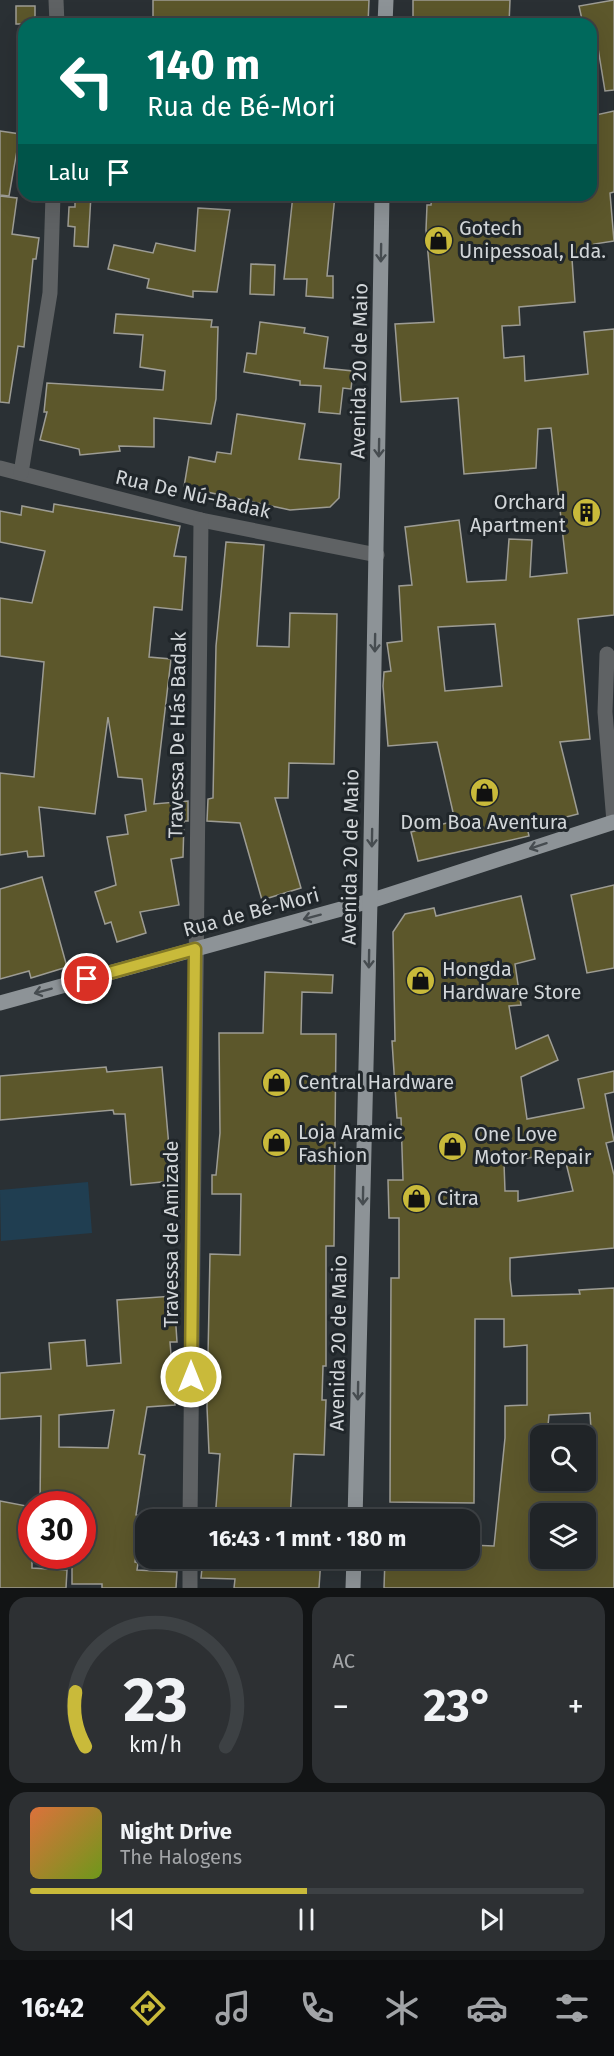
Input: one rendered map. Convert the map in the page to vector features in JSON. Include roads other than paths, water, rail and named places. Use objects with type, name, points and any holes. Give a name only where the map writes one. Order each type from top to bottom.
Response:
[{"type":"main road","points":[[385,18],[386,0]]},
{"type":"main road","name":"Avenida 20 de Maio","points":[[355,1509],[370,901],[382,201]]},
{"type":"main road","name":"Rua de Bé-Mori","points":[[0,1002],[370,901],[614,822]]},
{"type":"main road","points":[[353,1588],[354,1569]]},
{"type":"street","points":[[56,0],[57,18]]},
{"type":"street","points":[[21,473],[50,293],[53,201]]},
{"type":"street","name":"Rua De Nú-Badak","points":[[0,468],[201,520],[377,555]]},
{"type":"street","name":"Travessa De Hás Badak","points":[[195,949],[201,520]]},
{"type":"street","points":[[607,654],[605,712],[614,822]]},
{"type":"street","name":"Travessa de Amizade","points":[[190,1509],[195,949]]},
{"type":"street","points":[[190,1569],[190,1588]]},
{"type":"place","name":"Gotech Unipessoal, Lda.","points":[[438,240]]},
{"type":"place","name":"Orchard Apartment","points":[[587,513]]},
{"type":"place","name":"Dom Boa Aventura","points":[[484,792]]},
{"type":"place","name":"Hongda Hardware Store","points":[[421,980]]},
{"type":"place","name":"Central Hardware","points":[[277,1082]]},
{"type":"place","name":"Loja Aramic Fashion","points":[[277,1143]]},
{"type":"place","name":"One Love Motor Repair","points":[[453,1146]]},
{"type":"place","name":"Citra","points":[[416,1198]]}]
